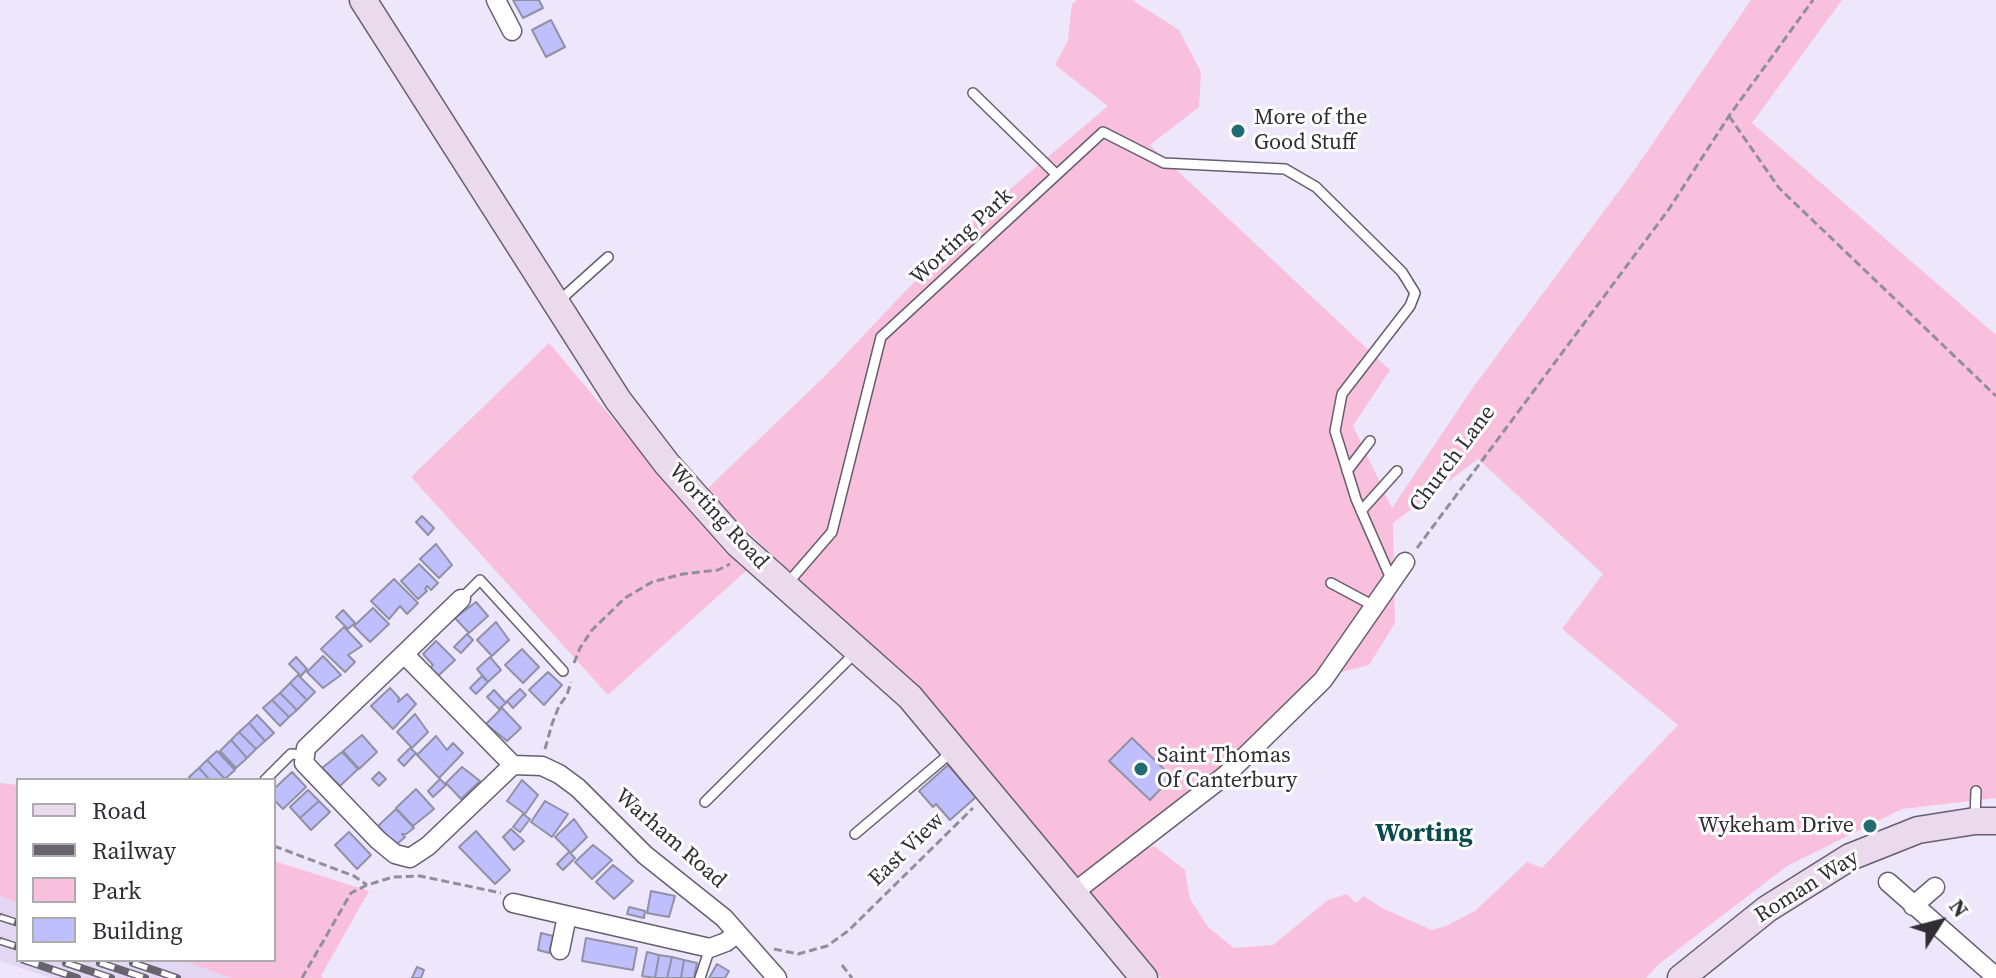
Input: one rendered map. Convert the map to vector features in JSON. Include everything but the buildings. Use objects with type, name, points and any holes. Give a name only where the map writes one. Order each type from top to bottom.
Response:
[{"type":"main road","name":"Worting Road","points":[[363,0],[618,400],[667,464],[738,544],[910,697],[1144,978]]},
{"type":"main road","name":"Roman Way","points":[[1681,978],[1767,909],[1850,857],[1918,830],[1986,821]]},
{"type":"street","points":[[496,0],[512,31]]},
{"type":"street","points":[[1073,893],[1227,774],[1323,680],[1405,562]]},
{"type":"street","points":[[404,654],[513,765],[428,846],[410,858],[395,854],[378,840],[304,763],[306,748],[461,599]]},
{"type":"street","name":"Warham Road","points":[[513,765],[542,766],[578,788],[645,855],[724,918],[777,978]]},
{"type":"street","points":[[1888,882],[1996,977]]},
{"type":"street","points":[[1913,906],[1935,887]]},
{"type":"street","points":[[513,903],[710,948],[736,934]]},
{"type":"street","points":[[560,950],[567,916]]},
{"type":"lane","points":[[973,93],[1056,174]]},
{"type":"lane","name":"Worting Park","points":[[785,587],[832,532],[881,337],[1103,132],[1164,163],[1285,169],[1316,187],[1402,272],[1415,293],[1410,306],[1342,394],[1335,431],[1347,471]]},
{"type":"lane","points":[[557,303],[608,257]]},
{"type":"lane","points":[[1370,441],[1347,471],[1392,581]]},
{"type":"lane","points":[[1361,511],[1397,471]]},
{"type":"lane","points":[[461,599],[480,580],[569,670]]},
{"type":"lane","points":[[1331,583],[1374,606]]},
{"type":"lane","points":[[705,802],[858,649]]},
{"type":"lane","points":[[855,834],[954,750]]},
{"type":"lane","points":[[267,778],[291,754],[305,755]]},
{"type":"lane","points":[[1976,791],[1986,821]]},
{"type":"lane","points":[[700,978],[710,948]]},
{"type":"path","name":"Church Lane","points":[[1405,562],[1669,209],[1729,116],[1813,0]]},
{"type":"path","points":[[1729,116],[1779,188],[1996,396]]},
{"type":"path","points":[[544,757],[552,724],[567,695],[569,670],[580,648],[605,615],[625,598],[652,582],[718,570],[735,561]]},
{"type":"path","name":"East View","points":[[764,947],[798,954],[827,946],[848,931],[990,792]]},
{"type":"path","points":[[276,847],[354,876],[367,885]]},
{"type":"path","points":[[302,978],[351,893]]},
{"type":"path","points":[[308,955],[314,958]]},
{"type":"path","points":[[842,965],[852,978]]},
{"type":"shaded area","points":[[0,896],[16,902],[16,962],[187,962],[231,978],[51,978],[0,961]]},
{"type":"green space","points":[[1077,0],[1132,0],[1179,30],[1201,72],[1199,107],[1150,145],[1390,370],[1353,426],[1392,508],[1472,389],[1633,172],[1751,0],[1842,0],[1752,123],[1996,335],[1996,798],[1902,809],[1787,866],[1659,964],[1646,978],[1161,978],[1085,895],[1012,798],[922,692],[704,492],[827,374],[970,223],[1108,106],[1055,65],[1068,40],[1072,4]],"holes":[[[1478,459],[1603,574],[1562,629],[1678,725],[1542,868],[1527,862],[1475,911],[1432,930],[1382,908],[1364,896],[1356,903],[1347,894],[1328,900],[1273,945],[1234,948],[1208,927],[1190,899],[1185,870],[1154,846],[1130,855],[1336,665],[1342,672],[1369,665],[1395,623],[1393,523]]]},
{"type":"green space","points":[[549,343],[725,552],[747,570],[608,695],[411,477]]},
{"type":"green space","points":[[0,783],[16,785],[16,902],[0,896]]},
{"type":"green space","points":[[276,862],[369,891],[321,976],[323,978],[231,978],[187,962],[276,962]]},
{"type":"railway","points":[[0,917],[16,922]]},
{"type":"railway","points":[[0,941],[16,946]]},
{"type":"railway","points":[[30,962],[77,978]]},
{"type":"railway","points":[[66,963],[111,978]]},
{"type":"railway","points":[[100,963],[145,978]]},
{"type":"railway","points":[[133,963],[177,978]]},
{"type":"place","name":"More of the Good Stuff","points":[[1238,131]]},
{"type":"place","name":"Saint Thomas Of Canterbury","points":[[1141,769]]},
{"type":"place","name":"Wykeham Drive","points":[[1870,826]]},
{"type":"district","name":"Worting","points":[[1424,834]]}]
